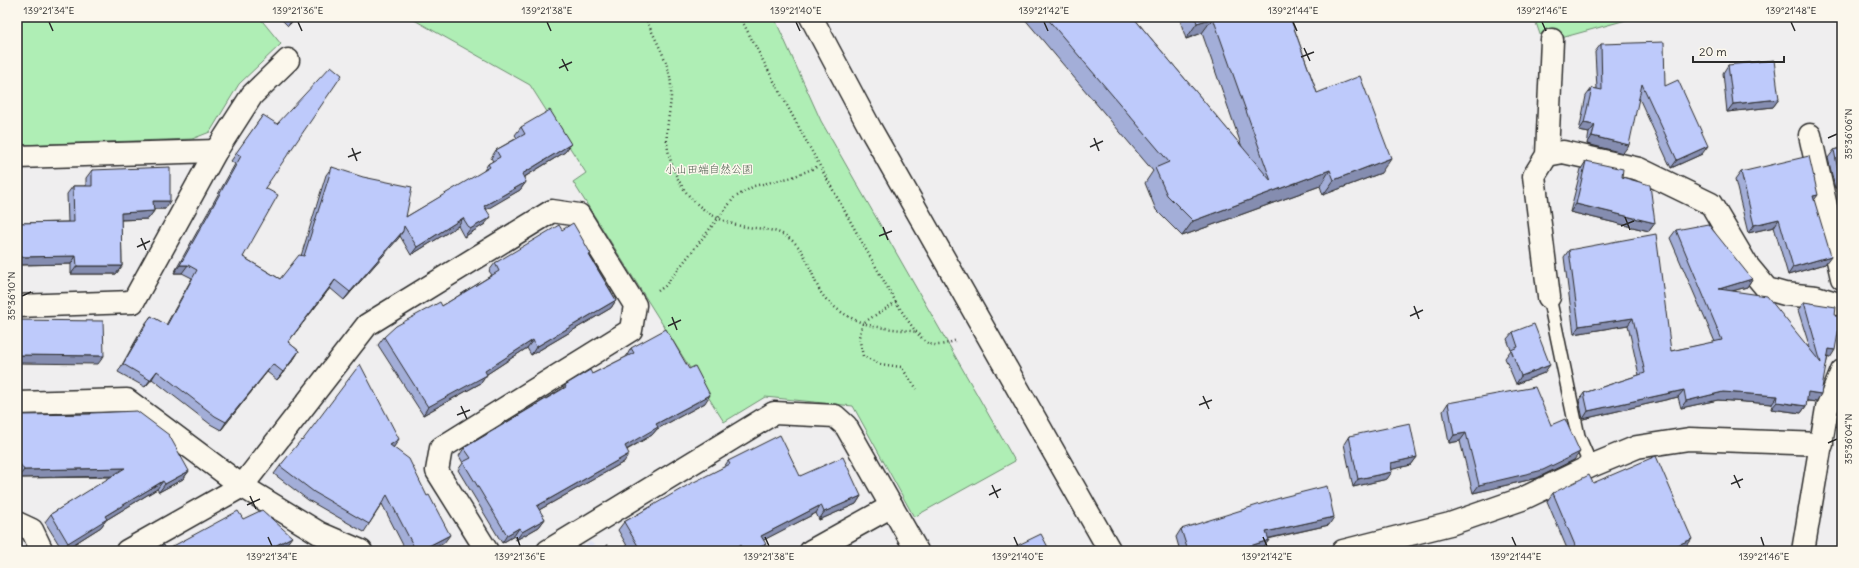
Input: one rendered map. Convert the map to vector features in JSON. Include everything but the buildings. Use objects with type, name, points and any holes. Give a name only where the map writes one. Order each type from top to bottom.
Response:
[{"type":"street","points":[[811,17],[871,130],[1110,551]]},
{"type":"street","points":[[1548,297],[1534,176],[1547,155],[1552,40]]},
{"type":"street","points":[[17,306],[133,302],[216,151],[252,95],[288,60]]},
{"type":"street","points":[[1810,135],[1842,278]]},
{"type":"street","points":[[17,157],[216,151]]},
{"type":"street","points":[[1547,155],[1563,152],[1639,169],[1711,204],[1747,265],[1767,289],[1785,294],[1816,297],[1842,305]]},
{"type":"street","points":[[127,551],[242,486],[366,325],[552,211],[579,215],[635,306],[631,330],[441,448],[437,471],[487,551]]},
{"type":"street","points":[[1803,551],[1827,408],[1842,372]]},
{"type":"street","points":[[17,403],[127,400],[242,486],[319,532],[361,551]]},
{"type":"street","points":[[548,551],[774,413],[835,416],[846,426],[917,551]]},
{"type":"street","points":[[1343,551],[1390,545],[1522,499],[1591,466],[1637,447],[1689,439],[1822,444]]},
{"type":"street","points":[[811,551],[892,506]]},
{"type":"street","points":[[17,524],[32,530],[42,551]]},
{"type":"lane","points":[[1548,297],[1578,436],[1591,466]]},
{"type":"path","points":[[647,17],[647,21],[666,59],[671,85],[671,107],[666,133],[670,160],[682,186],[700,206],[718,218],[745,226],[768,229],[790,238],[808,261],[820,292],[837,309],[863,323],[917,332]]},
{"type":"path","points":[[740,17],[818,166],[896,302],[917,332],[928,343],[943,346],[957,340]]},
{"type":"path","points":[[665,286],[734,198],[754,186],[793,177],[818,166]]},
{"type":"path","points":[[896,302],[863,323],[859,337],[863,356],[880,364],[901,367],[917,389]]},
{"type":"shaded area","points":[[590,542],[600,551],[576,551]]},
{"type":"green space","points":[[17,17],[259,17],[281,44],[239,84],[210,132],[192,139],[17,145]]},
{"type":"green space","name":"小山田端自然公園","points":[[409,17],[774,17],[821,121],[1015,461],[914,517],[853,406],[765,397],[724,422],[573,182],[586,173],[530,85]]},
{"type":"green space","points":[[1534,17],[1637,17],[1543,43]]}]
